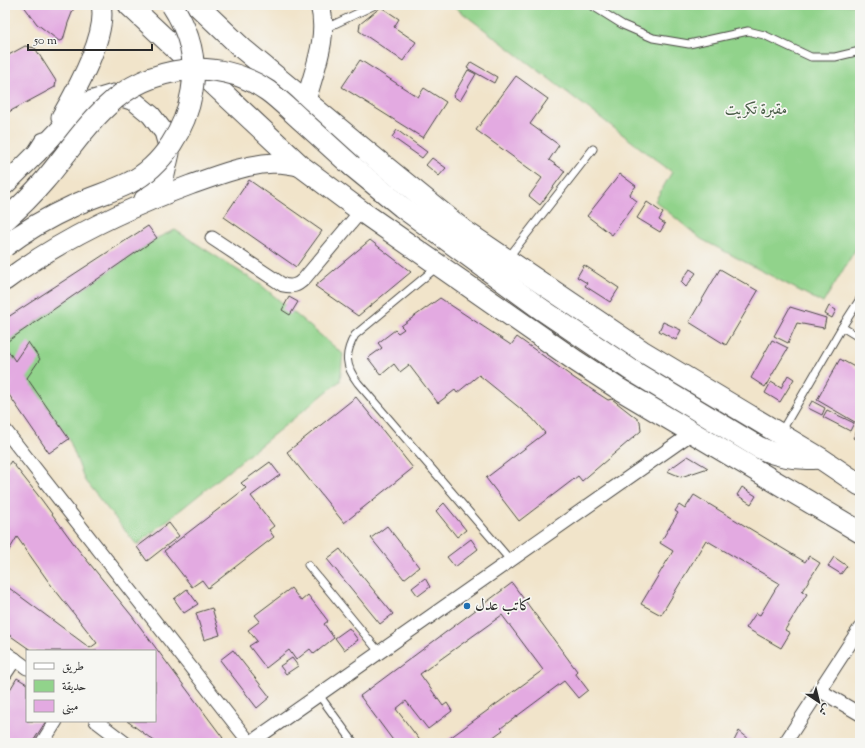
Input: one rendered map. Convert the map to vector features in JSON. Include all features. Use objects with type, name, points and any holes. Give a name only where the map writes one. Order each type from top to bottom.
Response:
[{"type":"main road","points":[[129,5],[302,167],[361,211],[576,361],[619,389],[860,532]]},
{"type":"main road","points":[[5,246],[43,221],[74,205],[130,182],[151,168],[168,149],[184,122],[190,104],[194,79],[192,55],[187,34],[172,5]]},
{"type":"main road","points":[[197,5],[243,49],[457,225],[506,260],[642,351],[820,458],[860,485]]},
{"type":"main road","points":[[5,220],[21,206],[43,182],[106,106],[134,86],[148,79],[180,70],[207,70],[239,76],[254,82],[268,91],[352,166],[402,207],[496,277],[631,370],[770,453],[795,458],[820,458]]},
{"type":"street","points":[[36,153],[55,128],[88,65],[101,28],[101,5]]},
{"type":"street","points":[[306,101],[321,44],[323,17],[320,5]]},
{"type":"street","points":[[5,185],[86,102],[113,94],[134,101],[151,114],[164,132],[170,153],[164,179],[148,197],[119,214]]},
{"type":"street","points":[[5,281],[53,249],[94,226],[168,193],[248,166],[276,163],[302,167]]},
{"type":"street","points":[[212,238],[283,285],[294,286],[304,279],[361,211]]},
{"type":"street","points":[[5,430],[250,743],[692,433]]},
{"type":"street","points":[[785,743],[860,628]]},
{"type":"street","points":[[5,674],[10,655],[26,667]]},
{"type":"street","points":[[819,690],[860,714]]},
{"type":"street","points":[[42,743],[55,722]]},
{"type":"street","points":[[97,722],[125,743]]},
{"type":"lane","points":[[323,29],[375,5]]},
{"type":"lane","points":[[591,5],[623,26],[653,38],[689,44],[748,31],[764,35],[811,57],[834,57],[860,51]]},
{"type":"lane","points":[[506,260],[593,149]]},
{"type":"lane","points":[[440,265],[355,335],[347,354],[348,365],[352,375],[358,383],[510,561]]},
{"type":"lane","points":[[780,434],[842,327],[860,299]]},
{"type":"lane","points":[[842,327],[860,338]]},
{"type":"lane","points":[[308,565],[380,652]]},
{"type":"lane","points":[[319,695],[354,743]]},
{"type":"green space","name":"مقبرة تكريت","points":[[452,5],[860,5],[860,242],[823,303],[701,239],[655,201],[672,172]]},
{"type":"green space","points":[[175,230],[261,285],[343,354],[340,381],[137,545],[85,481],[69,439],[5,346],[5,343],[157,238]]},
{"type":"building","points":[[23,5],[75,5],[63,40],[59,41],[37,24]]},
{"type":"building","points":[[381,7],[399,19],[394,27],[416,42],[403,61],[359,31],[360,24]]},
{"type":"building","points":[[25,46],[35,48],[56,81],[55,87],[5,114],[5,57]]},
{"type":"building","points":[[360,60],[418,97],[424,88],[446,102],[423,138],[342,87]]},
{"type":"building","points":[[471,62],[497,77],[494,83],[467,68]]},
{"type":"building","points":[[468,70],[476,74],[460,101],[453,96]]},
{"type":"building","points":[[516,76],[548,99],[530,124],[559,145],[549,160],[565,171],[540,205],[529,196],[542,178],[476,130]]},
{"type":"building","points":[[397,130],[427,152],[422,158],[392,137]]},
{"type":"building","points":[[432,158],[446,168],[439,176],[426,165]]},
{"type":"building","points":[[620,174],[636,186],[629,195],[637,201],[612,235],[587,216]]},
{"type":"building","points":[[249,180],[322,231],[296,267],[224,217]]},
{"type":"building","points":[[647,202],[663,213],[659,220],[665,224],[660,232],[637,218]]},
{"type":"building","points":[[148,226],[157,238],[5,343],[5,319]]},
{"type":"building","points":[[370,240],[411,272],[358,316],[315,286]]},
{"type":"building","points":[[584,265],[619,288],[610,302],[585,286],[587,283],[577,277]]},
{"type":"building","points":[[690,269],[696,273],[686,287],[681,282]]},
{"type":"building","points":[[720,269],[758,291],[726,345],[689,322]]},
{"type":"building","points":[[289,297],[298,302],[290,315],[282,310]]},
{"type":"building","points":[[440,298],[511,345],[517,337],[574,378],[608,400],[612,399],[640,421],[641,431],[582,481],[578,476],[519,521],[486,478],[545,433],[532,418],[479,375],[457,393],[455,390],[438,403],[409,365],[400,372],[394,364],[381,375],[368,358],[382,348],[378,343],[395,330],[398,333],[404,329],[401,326]]},
{"type":"building","points":[[829,306],[836,310],[832,318],[825,314]]},
{"type":"building","points":[[790,307],[826,318],[824,328],[797,323],[788,343],[774,336]]},
{"type":"building","points":[[663,322],[681,330],[676,340],[659,331]]},
{"type":"building","points":[[772,340],[788,348],[765,387],[751,378]]},
{"type":"building","points":[[28,342],[40,359],[27,378],[69,439],[49,453],[5,389],[5,346],[15,361]]},
{"type":"building","points":[[840,359],[860,370],[860,425],[817,400]]},
{"type":"building","points":[[788,375],[794,379],[780,402],[765,393],[771,382],[781,388]]},
{"type":"building","points":[[356,397],[413,468],[344,523],[287,452]]},
{"type":"building","points":[[812,401],[825,408],[822,415],[808,408]]},
{"type":"building","points":[[827,410],[854,423],[850,431],[823,417]]},
{"type":"building","points":[[860,425],[860,442],[853,438]]},
{"type":"building","points":[[688,456],[708,468],[681,477],[667,471]]},
{"type":"building","points":[[11,461],[77,548],[132,616],[223,738],[217,743],[157,743],[128,722],[156,722],[156,650],[31,650],[5,632],[5,585],[90,648],[97,643],[48,581],[17,537],[5,557],[5,470]]},
{"type":"building","points":[[270,462],[280,475],[251,496],[274,526],[269,530],[274,537],[208,588],[202,580],[192,587],[164,551],[246,488],[241,483]]},
{"type":"building","points":[[742,487],[756,496],[751,504],[737,495]]},
{"type":"building","points":[[694,495],[805,562],[809,556],[820,563],[802,591],[807,594],[785,630],[790,633],[781,648],[746,628],[756,613],[760,615],[779,583],[706,540],[661,615],[641,604],[673,551],[660,543],[678,513],[675,511],[679,505],[685,509]]},
{"type":"building","points":[[444,503],[466,530],[457,537],[436,511]]},
{"type":"building","points":[[169,523],[179,536],[147,561],[137,547]]},
{"type":"building","points":[[387,526],[419,567],[404,579],[371,538]]},
{"type":"building","points":[[471,539],[478,549],[455,567],[447,557]]},
{"type":"building","points":[[340,549],[393,614],[380,624],[327,559]]},
{"type":"building","points":[[834,557],[847,566],[841,574],[828,566]]},
{"type":"building","points":[[425,578],[430,587],[418,596],[412,588]]},
{"type":"building","points":[[512,583],[577,671],[575,673],[588,690],[578,698],[564,681],[501,728],[503,730],[485,743],[443,743],[543,670],[502,615],[420,674],[443,706],[447,703],[452,711],[428,729],[406,701],[396,709],[422,743],[395,743],[360,696]]},
{"type":"building","points":[[291,588],[301,601],[308,595],[328,621],[324,624],[334,638],[314,654],[310,649],[296,660],[289,650],[266,668],[249,646],[257,641],[248,630],[260,621],[255,615]]},
{"type":"building","points":[[187,589],[198,604],[184,613],[174,599]]},
{"type":"building","points":[[212,608],[220,635],[204,640],[196,613]]},
{"type":"building","points":[[349,628],[358,640],[344,650],[335,638]]},
{"type":"building","points":[[233,650],[270,697],[257,708],[220,660]]},
{"type":"building","points":[[292,658],[298,666],[286,674],[280,666]]},
{"type":"building","points":[[17,678],[26,683],[26,722],[45,722],[32,743],[5,743],[5,698]]},
{"type":"building","points":[[739,731],[754,743],[733,743]]},
{"type":"place","name":"كاتب عدل","points":[[467,606]]}]
